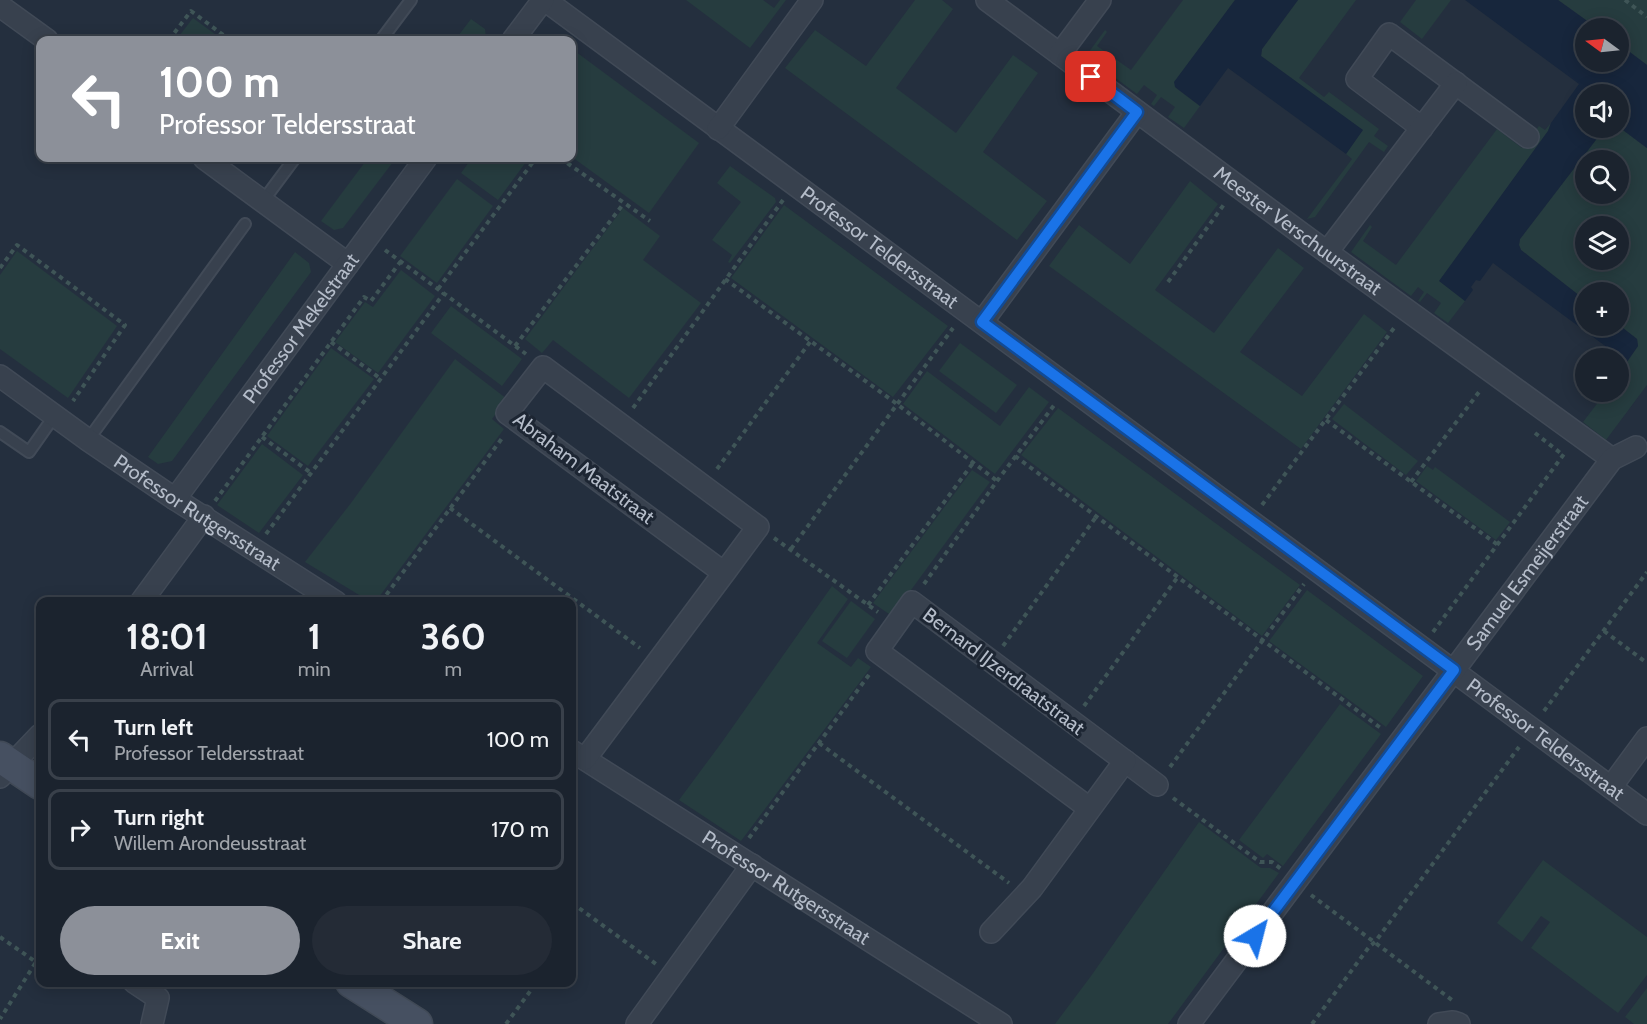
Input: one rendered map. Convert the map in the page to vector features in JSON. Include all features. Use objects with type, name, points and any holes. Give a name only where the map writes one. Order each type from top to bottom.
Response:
[{"type":"street","points":[[516,36],[544,0]]},
{"type":"street","name":"Professor Teldersstraat","points":[[544,0],[1647,814]]},
{"type":"street","points":[[718,129],[812,0]]},
{"type":"street","name":"Meester Verschuurstraat","points":[[987,0],[1327,252],[1612,459]]},
{"type":"street","points":[[1060,54],[1100,0]]},
{"type":"street","points":[[0,6],[41,36]]},
{"type":"street","points":[[1422,128],[1357,79],[1389,34],[1528,137]]},
{"type":"street","points":[[1327,252],[1456,83]]},
{"type":"street","points":[[974,316],[1137,112]]},
{"type":"street","points":[[209,162],[348,264]]},
{"type":"street","name":"Professor Mekelstraat","points":[[175,499],[423,162]]},
{"type":"street","points":[[543,367],[758,527],[658,661],[578,755]]},
{"type":"street","name":"Abraham Maatstraat","points":[[543,367],[507,413],[724,573]]},
{"type":"street","name":"Professor Rutgersstraat","points":[[0,376],[175,499],[328,597]]},
{"type":"street","name":"Samuel Esmeijerstraat","points":[[1189,1024],[1612,459],[1636,447]]},
{"type":"street","points":[[145,597],[204,516]]},
{"type":"street","name":"Bernard IJzerdraatstraat","points":[[883,656],[877,651],[912,602],[1156,785]]},
{"type":"street","points":[[883,656],[1089,808]]},
{"type":"street","points":[[36,738],[4,766],[36,782]]},
{"type":"street","points":[[1611,787],[1647,738]]},
{"type":"street","name":"Professor Rutgersstraat","points":[[578,755],[1001,1024]]},
{"type":"street","points":[[991,932],[1025,895],[1125,761]]},
{"type":"street","points":[[636,1024],[672,976],[744,860]]},
{"type":"street","points":[[142,987],[158,998],[154,1024]]},
{"type":"street","points":[[359,987],[417,1024]]},
{"type":"lane","points":[[384,36],[411,0]]},
{"type":"lane","points":[[263,201],[292,162]]},
{"type":"lane","points":[[88,440],[245,224]]},
{"type":"lane","points":[[0,432],[29,452],[58,417]]},
{"type":"path","points":[[1624,0],[1647,17]]},
{"type":"path","points":[[172,36],[191,11],[225,36]]},
{"type":"path","points":[[438,290],[533,162]]},
{"type":"path","points":[[566,162],[651,221]]},
{"type":"path","points":[[621,425],[794,185]]},
{"type":"path","points":[[515,346],[624,203]]},
{"type":"path","points":[[1168,282],[1225,203]]},
{"type":"path","points":[[368,237],[543,367]]},
{"type":"path","points":[[0,268],[17,244],[125,325],[58,417]]},
{"type":"path","points":[[204,516],[364,297],[370,301],[400,261]]},
{"type":"path","points":[[725,279],[897,404],[997,481]]},
{"type":"path","points":[[255,549],[444,294]]},
{"type":"path","points":[[1251,520],[1408,310]]},
{"type":"path","points":[[791,549],[897,404],[974,316]]},
{"type":"path","points":[[331,342],[381,379]]},
{"type":"path","points":[[704,486],[810,342]]},
{"type":"path","points":[[912,602],[1015,456],[1068,386]]},
{"type":"path","points":[[1412,482],[1479,392]]},
{"type":"path","points":[[385,597],[516,420]]},
{"type":"path","points":[[1326,420],[1498,545]]},
{"type":"path","points":[[1422,647],[1563,454],[1580,436]]},
{"type":"path","points":[[262,437],[311,473]]},
{"type":"path","points":[[1015,456],[1400,742]]},
{"type":"path","points":[[867,605],[973,463]]},
{"type":"path","points":[[450,508],[571,597]]},
{"type":"path","points":[[992,661],[1096,517]]},
{"type":"path","points":[[758,527],[895,625]]},
{"type":"path","points":[[1316,568],[1156,785],[1260,862],[1272,862],[1294,883],[1452,1000],[1450,1023]]},
{"type":"path","points":[[1312,1024],[1369,946],[1376,942],[1647,572]]},
{"type":"path","points":[[1072,722],[1177,578]]},
{"type":"path","points":[[576,601],[658,661]]},
{"type":"path","points":[[1604,631],[1647,663]]},
{"type":"path","points":[[744,860],[819,743],[883,656]]},
{"type":"path","points":[[819,743],[1025,895]]},
{"type":"path","points":[[576,906],[672,976]]},
{"type":"path","points":[[0,937],[36,962],[0,1019]]},
{"type":"path","points":[[506,1024],[533,987]]},
{"type":"green space","points":[[686,0],[763,0],[774,8],[780,0],[786,0],[750,48]]},
{"type":"green space","points":[[915,0],[942,0],[953,9],[896,88],[956,133],[1013,55],[1038,73],[983,152],[1047,201],[1017,240],[785,68],[815,30],[866,66]]},
{"type":"green space","points":[[1183,0],[1235,0],[1175,82],[1176,88],[1200,106],[1184,128],[1168,117],[1175,107],[1161,97],[1154,106],[1151,104],[1157,95],[1144,85],[1137,94],[1086,56],[1105,30],[1107,32],[1097,46],[1131,70]]},
{"type":"green space","points":[[1298,0],[1356,0],[1299,78],[1324,97],[1329,92],[1379,129],[1374,136],[1388,146],[1384,152],[1369,142],[1315,217],[1307,219],[1352,159],[1346,154],[1362,130],[1261,56],[1262,49]]},
{"type":"green space","points":[[1416,0],[1451,0],[1422,39],[1400,22]]},
{"type":"green space","points":[[1558,0],[1647,0],[1647,65],[1629,52],[1629,18],[1583,18]]},
{"type":"green space","points":[[193,18],[218,36],[179,36]]},
{"type":"green space","points":[[471,19],[485,29],[486,36],[458,36]]},
{"type":"green space","points":[[576,52],[699,143],[649,213],[576,160]]},
{"type":"green space","points":[[1551,123],[1548,131],[1440,281],[1465,301],[1448,323],[1434,313],[1441,303],[1427,293],[1420,302],[1418,301],[1424,292],[1418,287],[1411,296],[1351,252],[1370,225],[1372,227],[1363,241],[1396,265],[1497,129],[1522,148],[1539,126],[1545,130]]},
{"type":"green space","points":[[1629,134],[1647,148],[1647,385],[1606,440],[1583,422],[1598,402],[1629,402],[1629,359],[1638,346],[1637,339],[1629,333],[1629,282],[1575,282],[1575,292],[1521,250],[1519,245],[1520,239],[1575,167],[1575,204],[1629,204],[1629,150],[1588,150],[1597,138],[1629,138]]},
{"type":"green space","points":[[365,162],[393,162],[343,228],[334,230],[321,221]]},
{"type":"green space","points":[[469,162],[526,162],[498,200],[461,173]]},
{"type":"green space","points":[[730,166],[775,198],[776,202],[730,263],[728,262],[732,255],[712,240],[741,202],[717,183]]},
{"type":"green space","points":[[457,179],[493,206],[437,283],[400,256]]},
{"type":"green space","points":[[1190,181],[1218,204],[1155,290],[1214,333],[1278,248],[1304,268],[1240,352],[1302,396],[1364,314],[1387,332],[1301,449],[1049,266],[1079,225],[1130,264]]},
{"type":"green space","points":[[784,205],[948,326],[893,397],[731,278]]},
{"type":"green space","points":[[623,208],[660,236],[643,260],[701,303],[629,398],[553,340],[542,353],[525,339]]},
{"type":"green space","points":[[17,251],[117,326],[68,398],[0,349],[0,275]]},
{"type":"green space","points":[[295,252],[309,263],[311,272],[172,461],[158,464],[148,457]]},
{"type":"green space","points":[[401,270],[435,296],[378,373],[335,342],[365,302],[373,307]]},
{"type":"green space","points":[[451,306],[522,359],[502,386],[431,333]]},
{"type":"green space","points":[[960,343],[1017,385],[996,413],[939,371]]},
{"type":"green space","points":[[331,348],[374,379],[308,466],[267,436]]},
{"type":"green space","points":[[455,359],[507,399],[492,419],[504,429],[379,597],[362,597],[305,562],[351,503]]},
{"type":"green space","points":[[927,371],[1000,426],[1029,387],[1049,402],[995,474],[903,404]]},
{"type":"green space","points":[[1344,404],[1418,461],[1406,475],[1332,419]]},
{"type":"green space","points":[[1058,408],[1300,585],[1262,636],[1021,455]]},
{"type":"green space","points":[[262,444],[303,475],[259,533],[217,505]]},
{"type":"green space","points":[[1427,466],[1433,470],[1435,467],[1510,522],[1496,540],[1416,481]]},
{"type":"green space","points":[[972,470],[990,482],[892,616],[873,603]]},
{"type":"green space","points":[[832,586],[848,599],[817,643],[851,667],[858,658],[871,667],[741,841],[679,800]]},
{"type":"green space","points":[[1307,590],[1423,676],[1386,727],[1269,641]]},
{"type":"green space","points":[[851,601],[875,619],[847,658],[822,641]]},
{"type":"green space","points":[[1340,704],[1381,734],[1283,866],[1267,854],[1263,858],[1239,840]]},
{"type":"green space","points":[[1199,822],[1261,868],[1270,868],[1279,873],[1168,1024],[1055,1024],[1091,976]]},
{"type":"green space","points":[[1543,860],[1647,937],[1647,975],[1618,1013],[1531,948],[1550,922],[1541,916],[1522,942],[1497,923]]},
{"type":"green space","points":[[1647,988],[1647,1024],[1634,1024],[1625,1017]]},
{"type":"water","points":[[1235,0],[1298,0],[1262,49],[1261,56],[1363,130],[1346,154],[1228,68],[1200,106],[1175,87],[1174,82]]},
{"type":"water","points":[[1465,0],[1558,0],[1583,18],[1575,18],[1575,72],[1629,72],[1629,52],[1647,65],[1647,148],[1629,134],[1629,84],[1579,84]]},
{"type":"water","points":[[1575,90],[1575,138],[1597,138],[1588,150],[1575,150],[1575,167],[1520,239],[1519,245],[1521,250],[1575,292],[1575,324],[1493,263],[1480,281],[1476,280],[1471,287],[1473,290],[1465,301],[1439,281],[1548,131],[1551,123]]},
{"type":"water","points":[[1629,333],[1637,339],[1638,346],[1629,359],[1629,348],[1608,348],[1592,336],[1629,336]]},
{"type":"route","points":[[1091,77],[1137,112],[982,322],[1454,670],[1255,936]]}]
